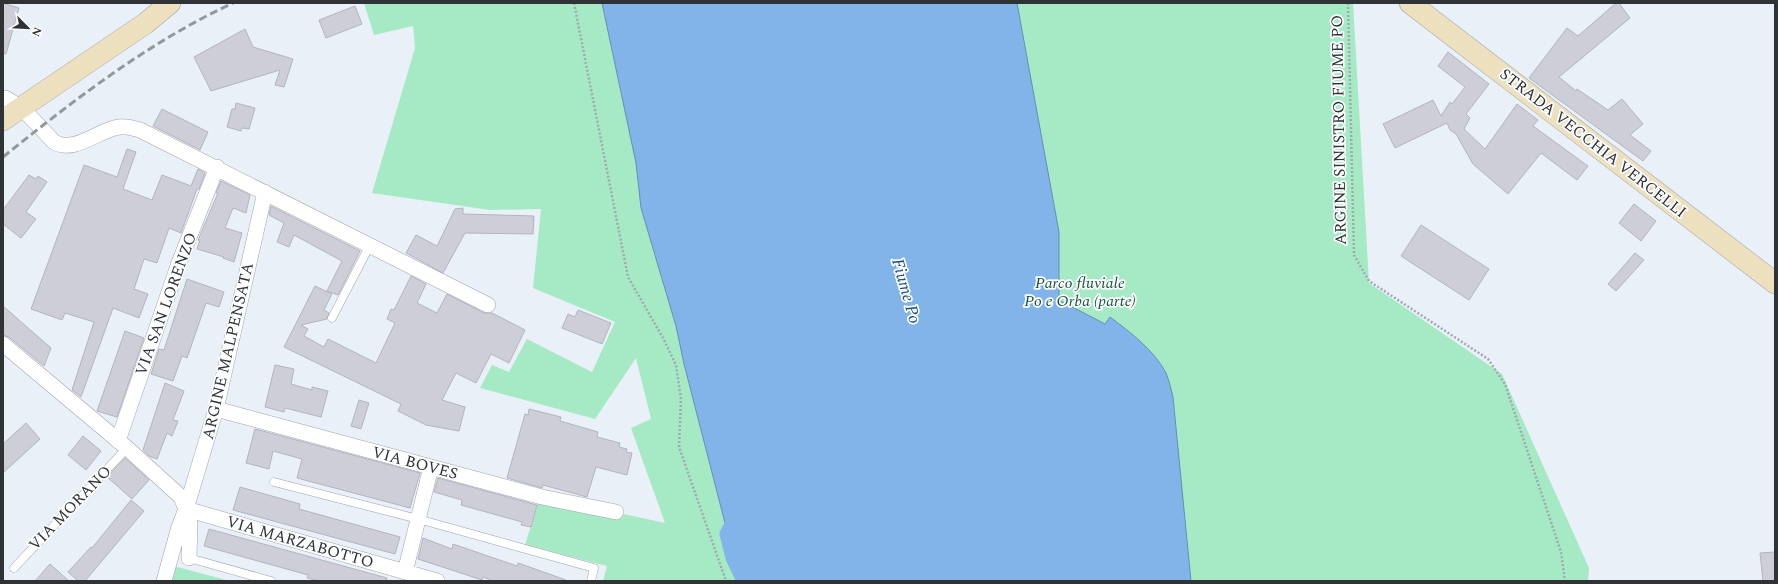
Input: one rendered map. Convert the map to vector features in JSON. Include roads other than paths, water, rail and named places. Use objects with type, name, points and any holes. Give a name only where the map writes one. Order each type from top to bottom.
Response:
[{"type":"street","points":[[3,120],[13,103],[146,23],[170,3]]},
{"type":"street","name":"STRADA VECCHIA VERCELLI","points":[[1410,3],[1775,283]]},
{"type":"street","points":[[13,103],[59,146],[78,143],[107,130],[128,127],[140,130],[217,167],[488,305]]},
{"type":"street","name":"VIA SAN LORENZO","points":[[122,445],[179,263],[217,167]]},
{"type":"street","name":"ARGINE MALPENSATA","points":[[164,581],[179,527],[186,509],[216,409],[265,192]]},
{"type":"street","points":[[3,344],[122,445],[180,497],[186,509]]},
{"type":"street","name":"VIA BOVES","points":[[216,409],[542,497],[616,512]]},
{"type":"street","points":[[403,577],[431,467]]},
{"type":"street","name":"ARGINE MALPENSATA","points":[[186,509],[190,523],[189,558]]},
{"type":"street","name":"VIA MARZABOTTO","points":[[186,509],[403,577],[437,581]]},
{"type":"lane","points":[[332,318],[370,245]]},
{"type":"lane","name":"VIA MORANO","points":[[14,568],[122,445]]},
{"type":"lane","points":[[274,482],[418,519],[594,568],[591,581]]},
{"type":"lane","points":[[189,558],[271,581]]},
{"type":"water","name":"Fiume Po","points":[[602,3],[1017,3],[1059,232],[1059,300],[1105,324],[1110,317],[1148,349],[1166,373],[1173,397],[1191,581],[743,581],[733,554],[684,364],[676,326],[641,208],[636,163]]},
{"type":"waterway","points":[[735,516],[726,534],[732,558],[743,581]]},
{"type":"railway","points":[[3,157],[57,114],[113,73],[202,18],[233,3]]},
{"type":"park label","name":"Parco fluviale Po e Orba (parte)","points":[[1080,292]]}]
